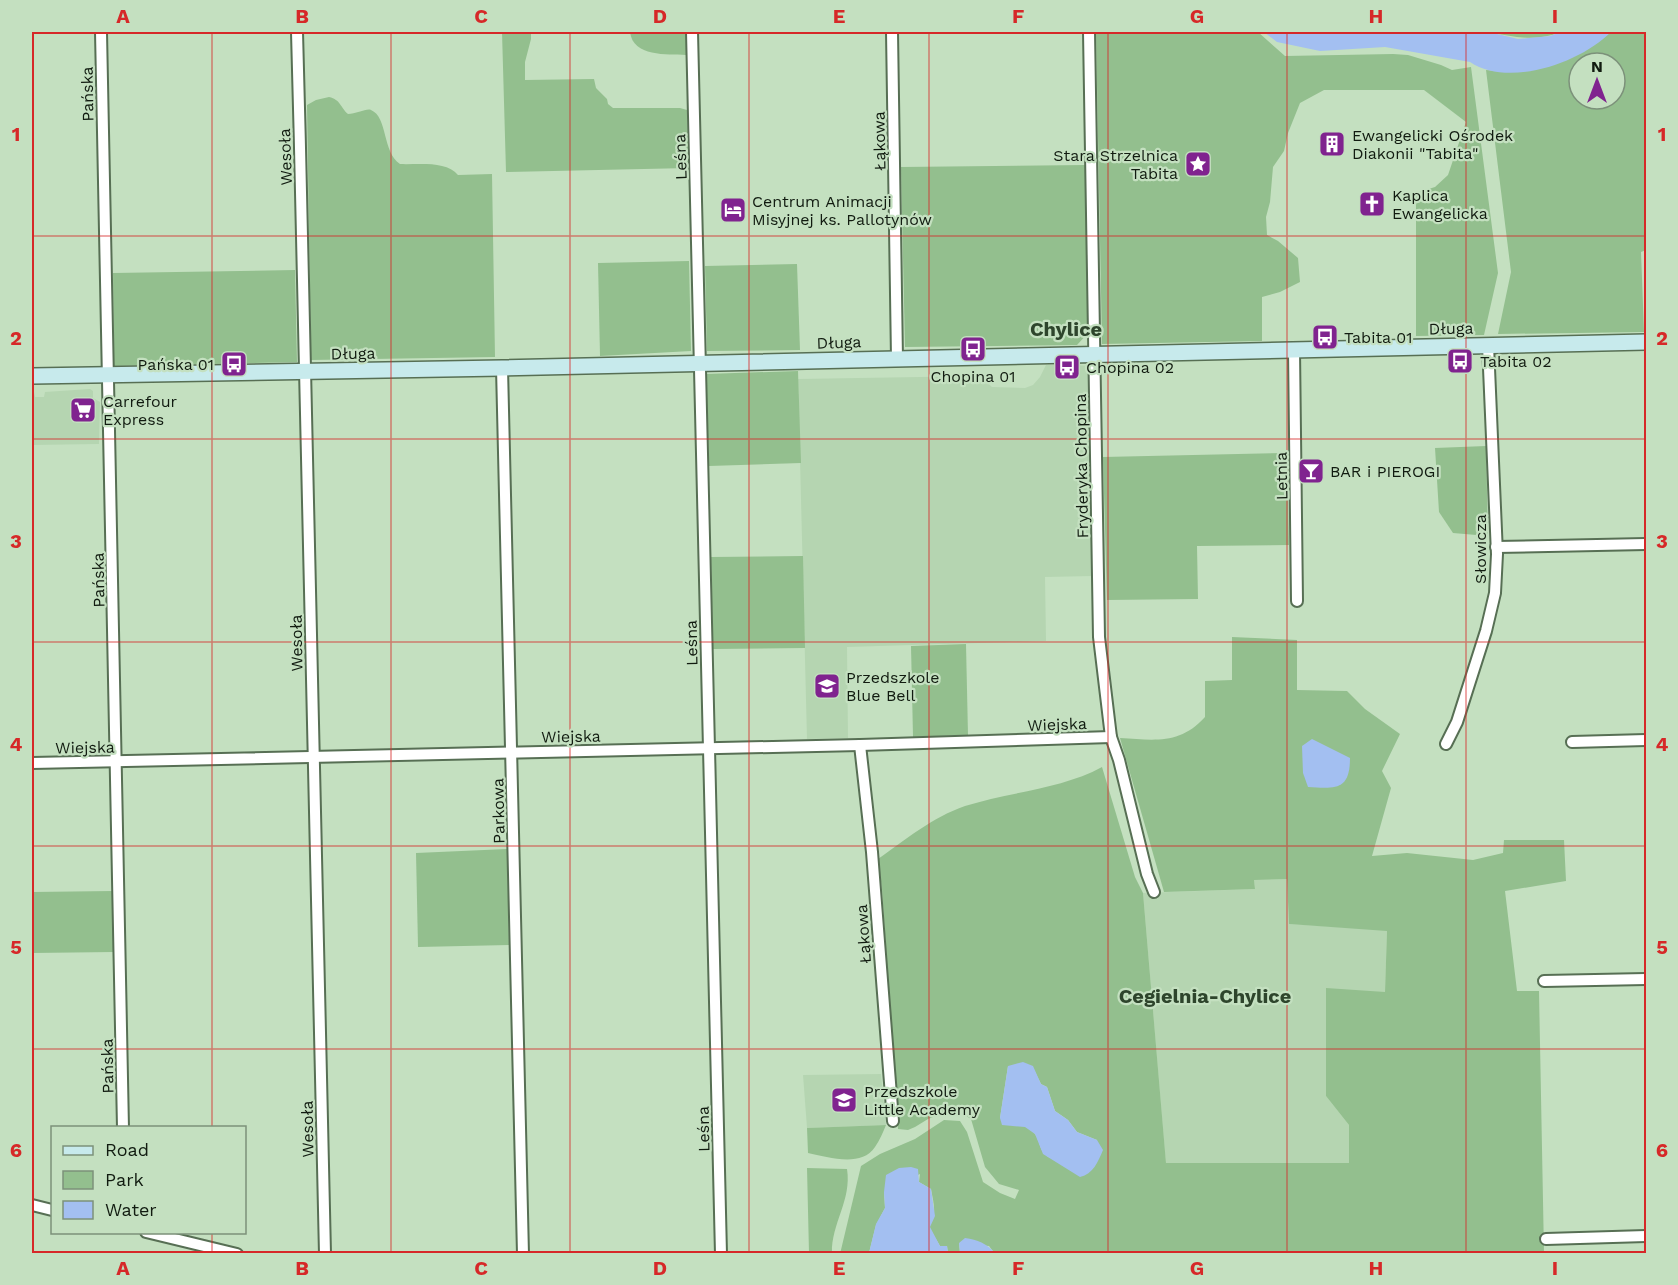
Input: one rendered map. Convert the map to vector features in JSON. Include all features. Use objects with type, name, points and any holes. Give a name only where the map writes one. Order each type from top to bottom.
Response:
[{"type":"street","name":"Pańska","points":[[101,32],[106,375],[117,762],[123,1126]]},
{"type":"street","name":"Wesoła","points":[[297,32],[326,1254]]},
{"type":"street","name":"Leśna","points":[[692,32],[721,1254]]},
{"type":"street","name":"Łąkowa","points":[[892,32],[897,358]]},
{"type":"street","name":"Fryderyka Chopina","points":[[1089,32],[1099,637],[1111,737],[1119,760],[1147,874],[1154,892]]},
{"type":"street","name":"Długa","points":[[32,376],[502,368],[1647,342]]},
{"type":"street","name":"Słowicza","points":[[1446,744],[1457,722],[1486,631],[1495,593],[1496,547],[1488,345]]},
{"type":"street","name":"Letnia","points":[[1294,350],[1297,602]]},
{"type":"street","name":"Parkowa","points":[[502,368],[523,1254]]},
{"type":"street","points":[[1496,547],[1647,544]]},
{"type":"street","name":"Wiejska","points":[[32,763],[860,745],[1111,737]]},
{"type":"street","points":[[1572,742],[1647,740]]},
{"type":"street","name":"Łąkowa","points":[[860,745],[873,863],[892,1121]]},
{"type":"street","points":[[1544,981],[1647,979]]},
{"type":"street","points":[[32,1205],[51,1210]]},
{"type":"street","points":[[150,1234],[237,1254]]},
{"type":"street","points":[[1546,1239],[1647,1236]]},
{"type":"shaded area","points":[[1046,365],[1061,365],[1061,369],[1073,369],[1074,365],[1090,366],[1093,576],[1045,577],[1046,641],[847,647],[848,738],[807,739],[798,379],[980,376],[992,387],[1025,388],[1033,385]]},
{"type":"shaded area","points":[[90,389],[93,391],[93,398],[100,402],[99,444],[32,445],[32,393],[34,392],[35,397],[44,397],[45,392]]},
{"type":"shaded area","points":[[1287,879],[1289,924],[1387,930],[1385,993],[1326,989],[1326,1096],[1349,1125],[1349,1163],[1166,1164],[1143,893],[1255,889],[1254,880]]},
{"type":"shaded area","name":"Przedszkole Little Academy","points":[[881,1074],[886,1125],[807,1128],[803,1075]]},
{"type":"green space","points":[[502,32],[531,32],[525,62],[525,80],[594,79],[596,88],[613,108],[680,108],[687,110],[689,168],[506,172]]},
{"type":"green space","points":[[630,32],[686,32],[686,55],[661,54],[644,50],[632,40]]},
{"type":"green space","points":[[1096,32],[1258,32],[1285,56],[1393,54],[1408,55],[1452,70],[1471,67],[1498,273],[1484,335],[1416,336],[1416,193],[1435,187],[1448,175],[1466,122],[1424,90],[1324,90],[1300,103],[1288,133],[1284,151],[1273,167],[1270,202],[1266,217],[1267,235],[1298,258],[1300,282],[1280,292],[1262,297],[1262,341],[1102,344]]},
{"type":"green space","points":[[1489,32],[1560,32],[1534,38]]},
{"type":"green space","points":[[1611,32],[1646,32],[1646,250],[1641,252],[1644,332],[1498,334],[1511,272],[1486,70],[1506,72]]},
{"type":"green space","points":[[329,97],[338,102],[348,114],[371,110],[376,114],[383,127],[390,151],[400,164],[439,165],[453,170],[458,175],[492,174],[495,357],[311,360],[307,105]]},
{"type":"green space","points":[[1085,165],[1088,333],[1077,345],[905,347],[901,167]]},
{"type":"green space","points":[[689,261],[691,351],[600,356],[598,263]]},
{"type":"green space","points":[[797,264],[800,350],[707,351],[705,266]]},
{"type":"green space","points":[[295,270],[297,362],[114,366],[113,273]]},
{"type":"green space","points":[[798,371],[801,463],[709,466],[706,374]]},
{"type":"green space","points":[[1486,446],[1488,536],[1453,533],[1439,512],[1435,448]]},
{"type":"green space","points":[[1287,453],[1289,545],[1197,546],[1198,599],[1107,600],[1103,457]]},
{"type":"green space","points":[[803,556],[805,648],[713,649],[711,557]]},
{"type":"green space","points":[[1232,637],[1297,640],[1297,690],[1347,691],[1365,709],[1400,734],[1382,771],[1391,788],[1372,856],[1407,853],[1473,860],[1503,853],[1504,840],[1564,840],[1566,881],[1505,891],[1517,991],[1539,991],[1544,1253],[995,1254],[989,1246],[959,1243],[960,1253],[948,1253],[947,1246],[940,1246],[929,1227],[934,1213],[933,1200],[931,1189],[919,1182],[920,1174],[884,1192],[885,1208],[876,1225],[869,1253],[840,1254],[861,1166],[880,1154],[915,1139],[944,1120],[960,1121],[967,1132],[983,1182],[1015,1199],[1019,1190],[999,1184],[985,1167],[971,1119],[960,1112],[958,1107],[908,1130],[898,1129],[878,859],[942,816],[965,806],[1035,790],[1070,780],[1102,767],[1135,877],[1143,893],[1166,1163],[1349,1163],[1349,1125],[1326,1096],[1326,988],[1385,992],[1387,931],[1289,924],[1287,879],[1254,880],[1255,889],[1164,892],[1120,738],[1166,739],[1186,732],[1205,717],[1205,681],[1232,680]],"holes":[[[1008,1066],[1032,1066],[1041,1084],[1047,1087],[1055,1111],[1068,1120],[1077,1132],[1097,1140],[1050,1158],[1044,1153],[1032,1131],[1000,1118]]]},
{"type":"green space","points":[[966,644],[968,735],[913,737],[911,646]]},
{"type":"green space","points":[[507,849],[509,945],[418,947],[416,853]]},
{"type":"green space","points":[[113,891],[114,952],[32,953],[32,892]]},
{"type":"green space","points":[[886,1125],[875,1147],[861,1157],[844,1159],[808,1153],[807,1128]]},
{"type":"green space","points":[[807,1168],[847,1169],[847,1191],[835,1232],[832,1253],[809,1253]]},
{"type":"water","points":[[1264,32],[1489,32],[1518,39],[1550,36],[1560,32],[1611,32],[1584,51],[1567,51],[1567,60],[1563,62],[1524,72],[1504,73],[1470,62],[1385,47],[1320,51],[1277,42]]},
{"type":"water","points":[[1312,739],[1350,758],[1347,776],[1340,785],[1326,788],[1308,787],[1303,773],[1302,746]]},
{"type":"water","points":[[1023,1062],[1033,1066],[1041,1084],[1047,1087],[1055,1111],[1068,1120],[1077,1132],[1097,1140],[1103,1150],[1094,1167],[1085,1175],[1080,1177],[1043,1154],[1035,1134],[1025,1127],[1002,1125],[1000,1118],[1008,1066]]},
{"type":"water","points":[[899,1168],[918,1169],[919,1182],[931,1189],[935,1216],[930,1227],[940,1246],[947,1246],[948,1253],[869,1253],[876,1224],[885,1208],[886,1175]]},
{"type":"water","points":[[965,1238],[982,1242],[995,1253],[960,1253],[959,1243]]},
{"type":"place","name":"Ewangelicki Ośrodek Diakonii \"Tabita\"","points":[[1332,144]]},
{"type":"place","name":"Stara Strzelnica Tabita","points":[[1198,164]]},
{"type":"place","name":"Kaplica Ewangelicka","points":[[1372,204]]},
{"type":"place","name":"Centrum Animacji Misyjnej ks. Pallotynów","points":[[733,210]]},
{"type":"place","name":"Tabita 01","points":[[1325,337]]},
{"type":"place","name":"Chopina 01","points":[[973,349]]},
{"type":"place","name":"Tabita 02","points":[[1460,361]]},
{"type":"place","name":"Pańska 01","points":[[234,364]]},
{"type":"place","name":"Chopina 02","points":[[1067,367]]},
{"type":"place","name":"Carrefour Express","points":[[83,410]]},
{"type":"place","name":"BAR i PIEROGI","points":[[1311,471]]},
{"type":"place","name":"Przedszkole Blue Bell","points":[[827,686]]},
{"type":"place","name":"Przedszkole Little Academy","points":[[844,1100]]},
{"type":"district","name":"Chylice","points":[[1066,329]]},
{"type":"district","name":"Cegielnia-Chylice","points":[[1205,996]]}]
